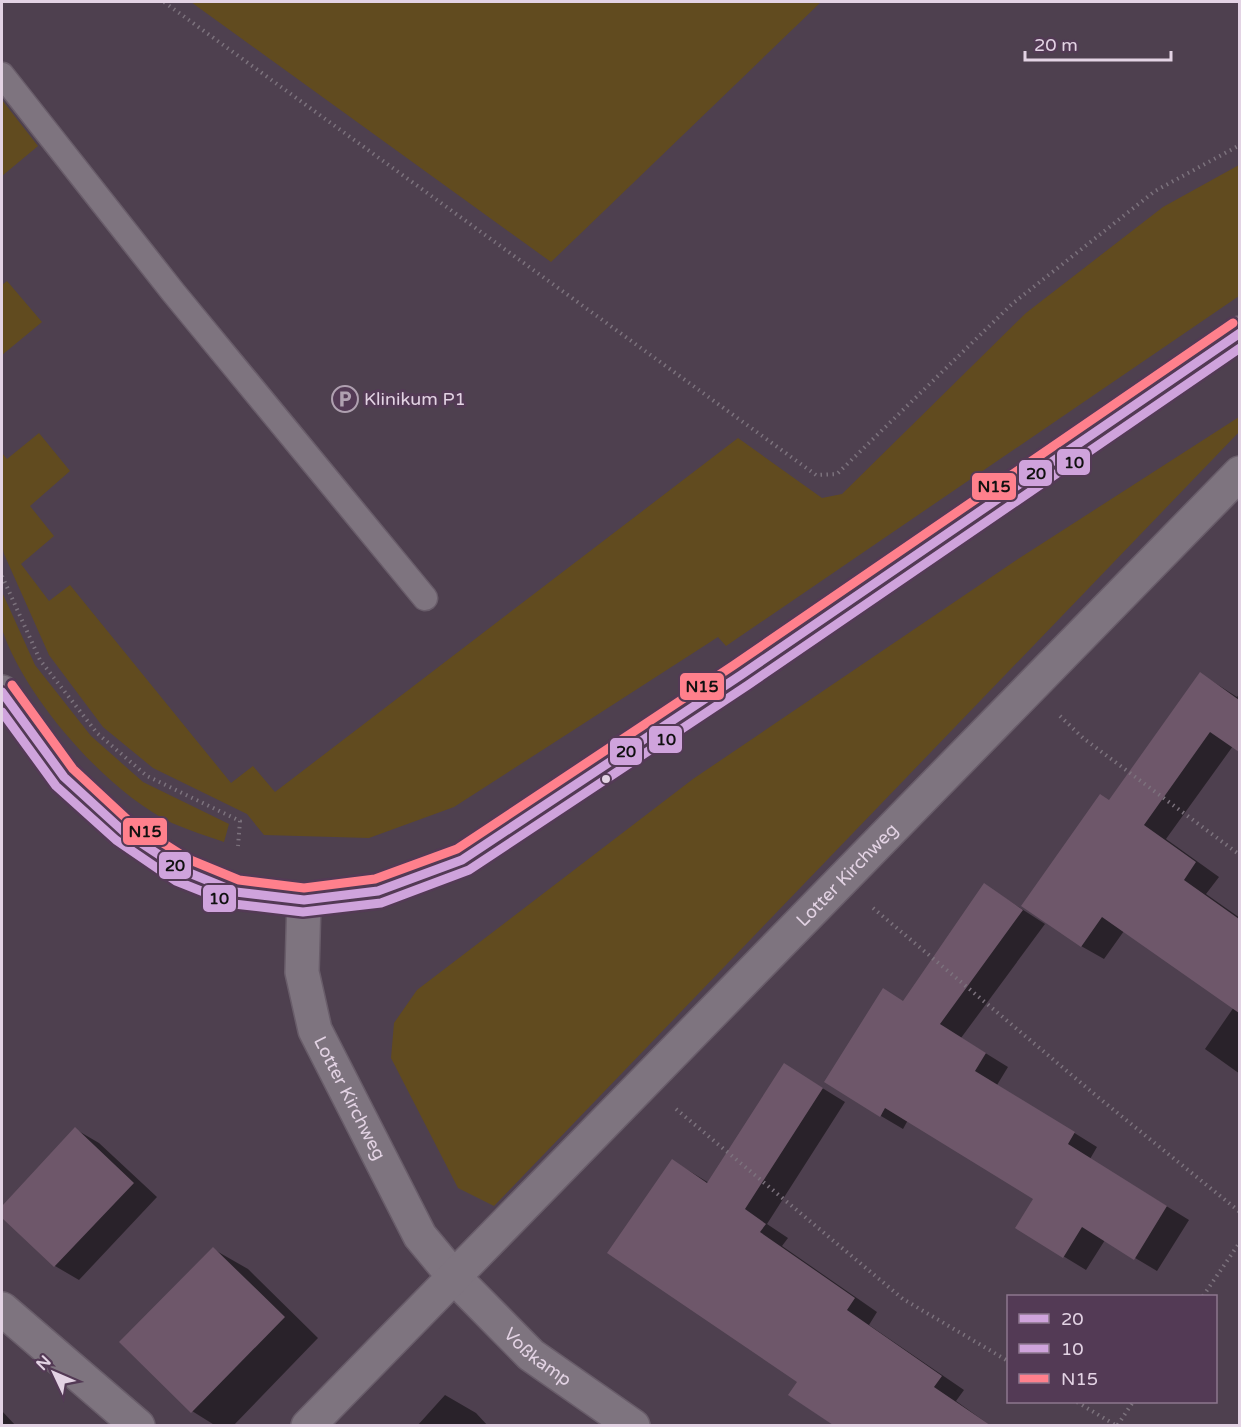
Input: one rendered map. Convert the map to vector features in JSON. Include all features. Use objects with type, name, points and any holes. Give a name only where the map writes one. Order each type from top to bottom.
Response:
[{"type":"street","points":[[2,692],[64,777],[123,831],[182,870],[236,892],[304,900],[378,891],[462,860],[741,675],[1239,333]]},
{"type":"street","name":"Lotter Kirchweg","points":[[308,1425],[1239,473]]},
{"type":"street","name":"Lotter Kirchweg","points":[[304,900],[303,972],[315,1030],[420,1236],[454,1277]]},
{"type":"street","name":"Voßkamp","points":[[454,1277],[531,1355],[633,1425]]},
{"type":"street","points":[[2,1309],[138,1425]]},
{"type":"lane","points":[[2,75],[173,292],[425,598]]},
{"type":"path","points":[[164,2],[816,475],[837,474],[1012,304],[1155,191],[1239,145]]},
{"type":"path","points":[[2,576],[40,660],[97,733],[147,776],[240,821],[236,892]]},
{"type":"path","points":[[1029,688],[1083,738],[1239,855]]},
{"type":"path","points":[[841,881],[1099,1098],[1239,1212]]},
{"type":"path","points":[[643,1082],[903,1299],[1007,1360]]},
{"type":"path","points":[[1204,1295],[1239,1242]]},
{"type":"path","points":[[1080,1403],[1117,1425],[1132,1403]]},
{"type":"shaded area","points":[[191,2],[821,2],[551,262]]},
{"type":"shaded area","points":[[2,100],[38,146],[2,176]]},
{"type":"shaded area","points":[[1239,165],[1239,296],[726,646],[718,637],[454,807],[369,838],[264,835],[247,814],[153,768],[103,727],[49,655],[4,554],[2,544],[2,453],[7,459],[39,433],[70,471],[30,506],[54,536],[21,564],[49,601],[70,585],[231,783],[253,766],[275,792],[738,438],[822,498],[842,494],[1026,313],[1163,207]]},
{"type":"shaded area","points":[[7,281],[42,322],[2,355],[2,285]]},
{"type":"shaded area","points":[[1239,417],[1239,432],[494,1206],[458,1188],[391,1058],[394,1023],[417,990],[693,779],[1018,559]]},
{"type":"shaded area","points":[[2,592],[35,665],[91,736],[143,782],[229,824],[224,842],[172,823],[147,809],[95,766],[71,740],[48,712],[13,656],[2,629]]},
{"type":"building","points":[[1200,672],[1239,700],[1239,752],[1210,732],[1144,825],[1196,862],[1184,880],[1239,919],[1239,1013],[1102,917],[1081,947],[1021,906],[1100,794],[1109,800]]},
{"type":"building","points":[[984,883],[1023,910],[940,1024],[986,1053],[975,1071],[1075,1132],[1068,1144],[1167,1206],[1134,1260],[1082,1227],[1063,1258],[1015,1228],[1033,1199],[885,1108],[880,1117],[824,1082],[883,988],[903,1001]]},
{"type":"building","points":[[784,1063],[823,1088],[745,1209],[766,1224],[760,1232],[855,1298],[847,1310],[942,1376],[934,1387],[990,1425],[833,1425],[788,1395],[797,1382],[607,1253],[672,1159],[707,1183]]},
{"type":"building","points":[[75,1127],[134,1183],[54,1267],[2,1218],[2,1206]]},
{"type":"building","points":[[213,1247],[285,1317],[191,1413],[119,1342]]},
{"type":"transit line","name":"N15","points":[[12,685],[73,769],[130,822],[188,859],[239,880],[304,888],[375,879],[457,849],[734,665],[1233,323]]},
{"type":"transit line","name":"20","points":[[2,692],[64,777],[123,831],[182,870],[236,892],[304,900],[378,891],[462,860],[741,675],[1240,333]]},
{"type":"transit line","name":"10","points":[[2,712],[56,786],[116,840],[176,881],[234,904],[303,912],[381,903],[469,870],[748,685],[1240,348]]},
{"type":"place","name":"Klinikum P1","points":[[345,399]]}]
